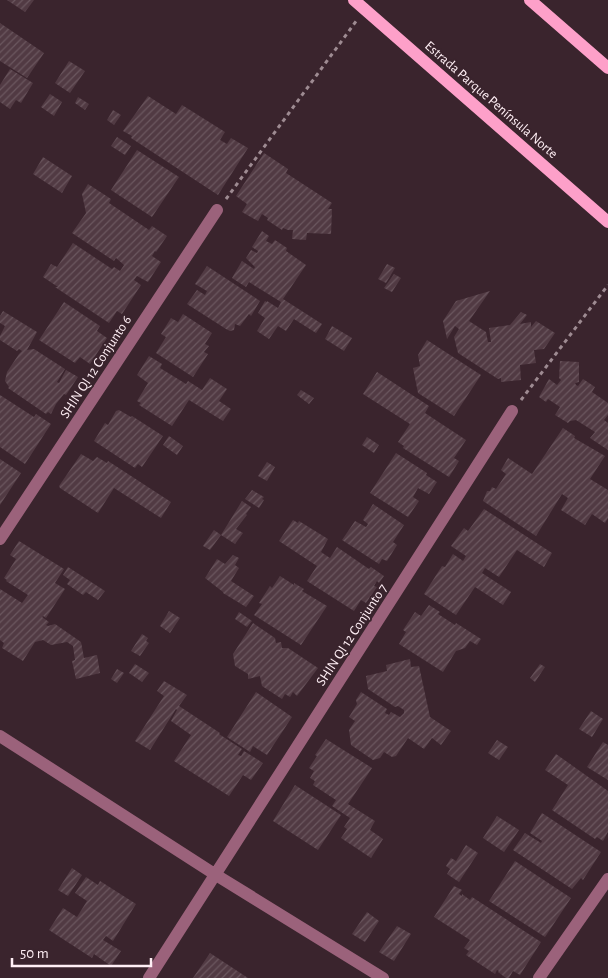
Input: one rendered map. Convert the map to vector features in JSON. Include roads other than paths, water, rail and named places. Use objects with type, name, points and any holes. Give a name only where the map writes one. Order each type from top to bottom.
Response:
[{"type":"main road","name":"Estrada Parque Península Norte","points":[[354,0],[608,222]]},
{"type":"main road","points":[[530,0],[608,68]]},
{"type":"street","name":"SHIN QI 12 Conjunto 6","points":[[0,540],[217,210]]},
{"type":"street","name":"SHIN QI 12 Conjunto 7","points":[[149,978],[512,411]]},
{"type":"street","points":[[0,736],[216,875],[383,978]]},
{"type":"street","points":[[539,978],[608,878]]}]
